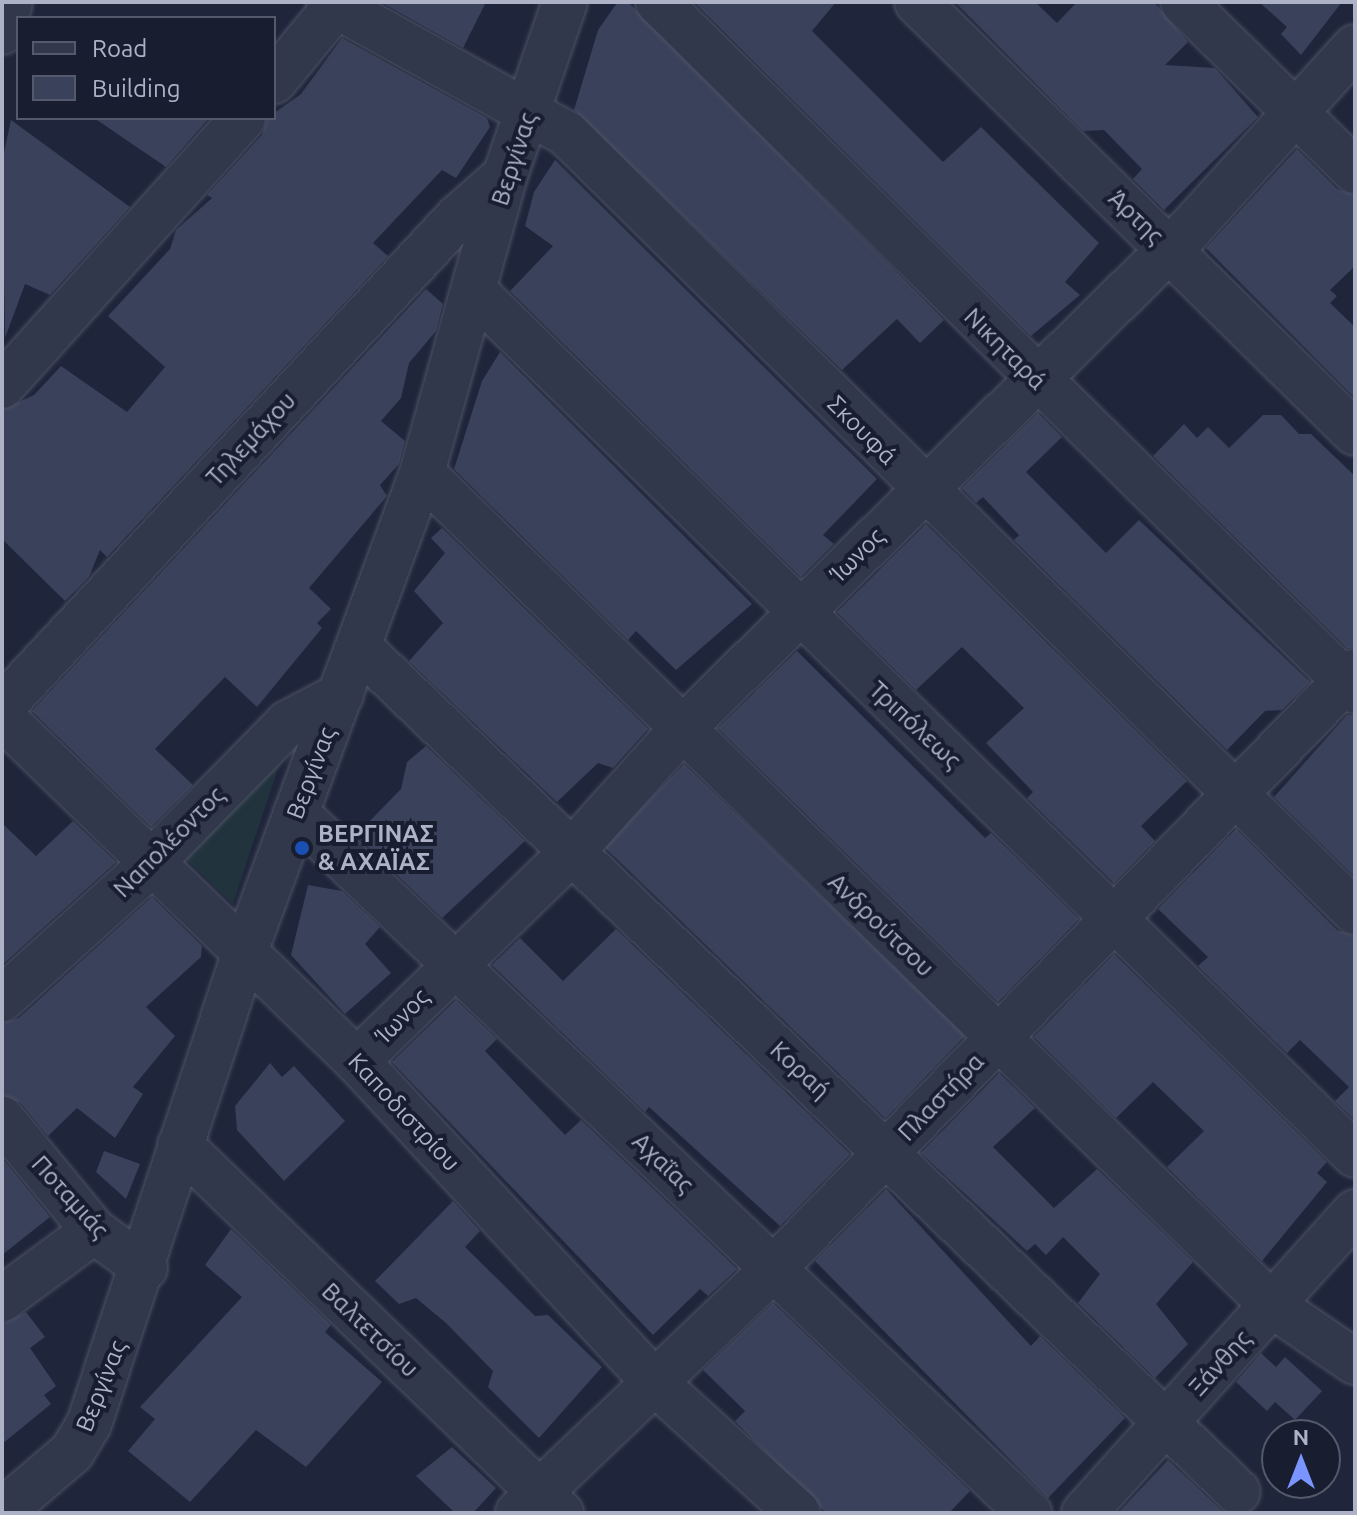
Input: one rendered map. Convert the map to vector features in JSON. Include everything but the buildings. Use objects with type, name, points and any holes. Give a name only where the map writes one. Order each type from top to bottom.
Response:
[{"type":"street","points":[[2,32],[10,2]]},
{"type":"street","name":"Βεργίνας","points":[[2,1512],[72,1452],[89,1424],[145,1268],[180,1145],[246,949],[361,649],[422,473],[476,293],[505,176],[565,2]]},
{"type":"street","name":"Νικηταρά","points":[[658,2],[1038,382],[1352,681]]},
{"type":"street","name":"Άρτης","points":[[917,2],[1355,433]]},
{"type":"street","points":[[1183,2],[1355,171]]},
{"type":"street","points":[[276,78],[332,4]]},
{"type":"street","name":"Σκουφά","points":[[332,4],[567,134],[922,491],[1355,912]]},
{"type":"street","name":"Ίωνος","points":[[357,1061],[453,964],[569,855],[682,729],[797,614],[1038,382],[1169,250],[1293,109],[1355,47]]},
{"type":"street","points":[[2,386],[241,120]]},
{"type":"street","name":"Τηλεμάχου","points":[[2,707],[446,229],[505,176]]},
{"type":"street","name":"Τριπόλεως","points":[[476,293],[797,614],[1117,916],[1355,1155]]},
{"type":"street","name":"Ανδρούτσου","points":[[422,473],[1272,1305],[1355,1362]]},
{"type":"street","name":"Κοραή","points":[[361,649],[569,855],[887,1152],[1238,1492]]},
{"type":"street","name":"Πλαστήρα","points":[[539,1506],[652,1380],[773,1269],[1235,795],[1352,681]]},
{"type":"street","name":"Ναπολέοντος","points":[[2,999],[151,862],[288,723],[341,695]]},
{"type":"street","name":"Καποδιστρίου","points":[[2,717],[151,862],[246,949],[357,1061],[652,1380],[798,1513]]},
{"type":"street","name":"Αχαΐας","points":[[296,813],[1029,1513]]},
{"type":"street","name":"Ποταμιάς","points":[[2,1119],[94,1231],[145,1268]]},
{"type":"street","name":"Βαλτετσίου","points":[[180,1145],[539,1506]]},
{"type":"street","name":"Ξάνθης","points":[[1084,1513],[1355,1212]]},
{"type":"street","points":[[2,1299],[94,1231]]},
{"type":"shaded area","points":[[290,732],[233,904],[180,853]]},
{"type":"place","name":"ΒΕΡΓΙΝΑΣ & ΑΧΑΪΑΣ","points":[[302,848]]}]
